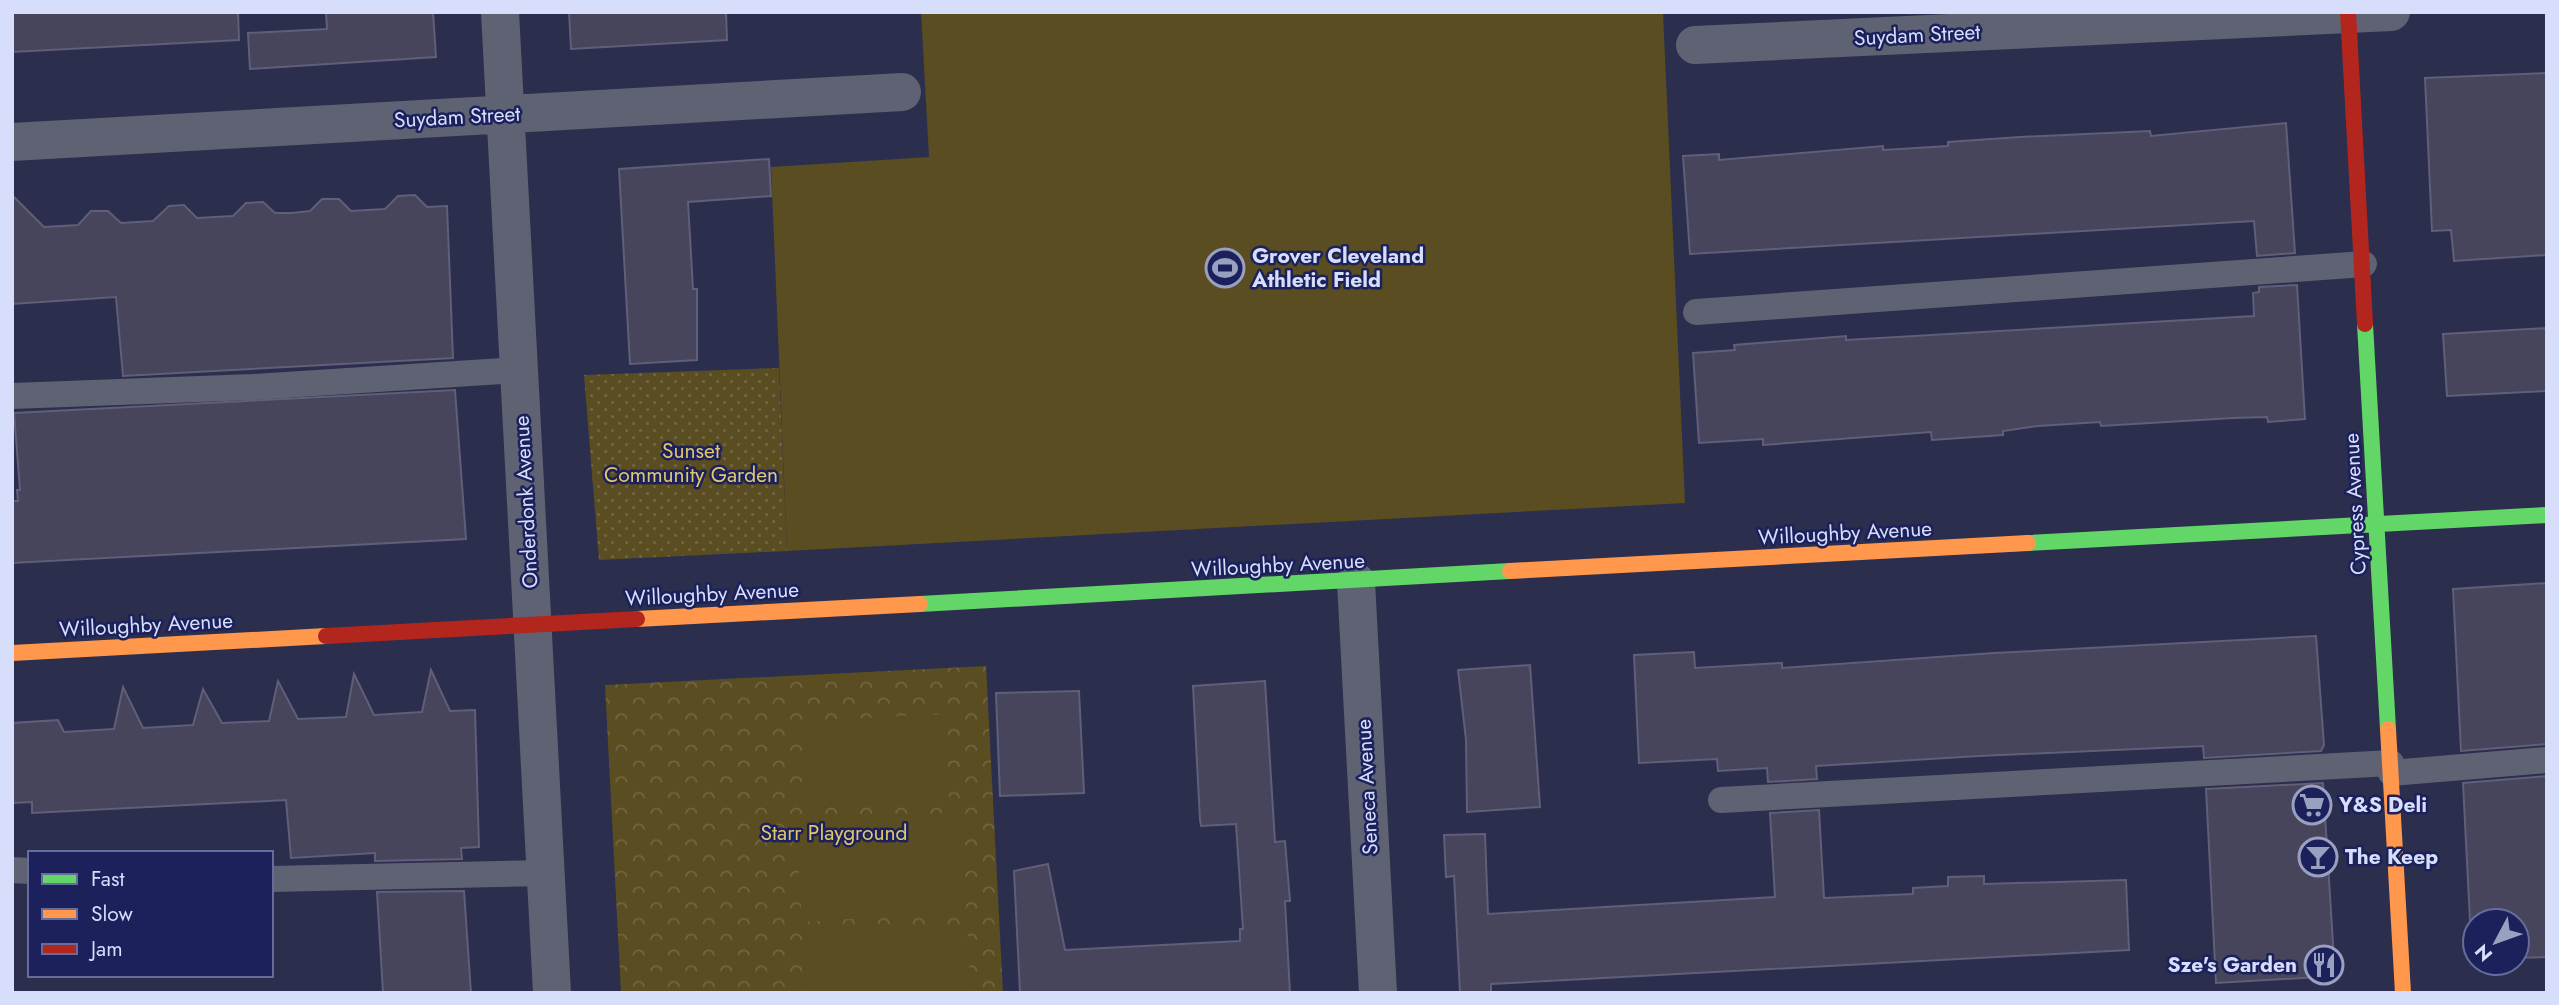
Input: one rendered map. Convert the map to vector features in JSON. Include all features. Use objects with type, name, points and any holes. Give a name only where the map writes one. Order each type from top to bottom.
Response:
[{"type":"street","name":"Onderdonk Avenue","points":[[500,12],[552,993]]},
{"type":"street","name":"Suydam Street","points":[[1695,44],[2390,12]]},
{"type":"street","name":"Cypress Avenue","points":[[2349,14],[2403,993]]},
{"type":"street","name":"Suydam Street","points":[[12,142],[901,92]]},
{"type":"street","name":"Willoughby Avenue","points":[[12,653],[1356,582],[2547,515]]},
{"type":"street","name":"Seneca Avenue","points":[[1356,582],[1378,993]]},
{"type":"lane","points":[[1696,312],[2364,264]]},
{"type":"lane","points":[[12,396],[253,387],[519,370]]},
{"type":"lane","points":[[1721,800],[2547,760]]},
{"type":"lane","points":[[273,879],[546,873]]},
{"type":"green space","name":"Grover Cleveland Athletic Field","points":[[921,12],[1663,12],[1685,503],[787,551],[771,167],[929,157]]},
{"type":"green space","name":"Sunset Community Garden","points":[[779,368],[787,551],[599,560],[584,375]]},
{"type":"green space","name":"Starr Playground","points":[[986,666],[1003,993],[621,993],[605,685]]},
{"type":"green space","points":[[945,714],[949,799],[808,805],[803,721]]},
{"type":"green space","points":[[959,812],[966,911],[802,922],[796,822]]},
{"type":"green space","points":[[967,927],[971,993],[806,993],[803,935]]},
{"type":"building","points":[[12,12],[238,12],[239,40],[12,52]]},
{"type":"building","points":[[326,12],[433,12],[436,57],[250,69],[248,33],[327,29]]},
{"type":"building","points":[[569,12],[726,12],[727,40],[571,49]]},
{"type":"building","points":[[2547,73],[2547,255],[2454,261],[2451,230],[2432,231],[2425,78]]},
{"type":"building","points":[[2286,123],[2295,253],[2257,256],[2254,221],[1690,254],[1683,156],[1719,154],[1719,160],[1883,146],[1883,150],[1948,146],[1948,142],[2020,137],[2150,131],[2151,136]]},
{"type":"building","points":[[769,159],[771,196],[688,202],[693,289],[697,289],[697,360],[630,364],[619,169]]},
{"type":"building","points":[[12,195],[44,227],[78,225],[91,211],[108,211],[121,223],[153,221],[169,206],[184,205],[197,218],[233,216],[246,203],[263,202],[275,213],[310,211],[322,199],[339,199],[351,211],[385,209],[398,196],[415,195],[427,207],[447,206],[453,358],[123,376],[116,297],[12,304]]},
{"type":"building","points":[[2297,285],[2305,419],[2268,422],[2267,417],[2233,418],[2101,426],[2100,422],[2038,426],[2003,431],[2003,435],[1932,440],[1931,432],[1763,445],[1763,439],[1699,443],[1693,353],[1735,350],[1734,345],[1846,336],[1846,340],[2254,316],[2253,293],[2259,292],[2259,287]]},
{"type":"building","points":[[2547,328],[2547,391],[2447,396],[2443,334]]},
{"type":"building","points":[[455,390],[466,539],[12,563],[12,501],[18,501],[17,490],[20,490],[14,413]]},
{"type":"building","points":[[2547,583],[2547,744],[2461,751],[2453,589]]},
{"type":"building","points":[[2316,636],[2324,745],[2321,751],[2204,758],[2203,746],[1979,756],[1816,766],[1817,779],[1768,782],[1767,768],[1718,771],[1717,759],[1639,763],[1634,655],[1694,652],[1695,668],[1782,663],[1782,668],[1994,653]]},
{"type":"building","points":[[1530,665],[1540,807],[1467,812],[1466,740],[1458,670]]},
{"type":"building","points":[[431,670],[450,711],[475,710],[479,847],[461,848],[462,859],[375,861],[375,853],[291,858],[286,800],[32,813],[32,802],[12,803],[12,723],[58,720],[64,732],[114,729],[123,687],[143,728],[193,725],[203,689],[222,723],[269,721],[278,681],[298,719],[346,717],[354,674],[374,715],[422,712]]},
{"type":"building","points":[[1265,681],[1275,842],[1285,841],[1290,901],[1285,901],[1290,993],[1020,993],[1014,871],[1048,864],[1065,950],[1240,941],[1240,929],[1243,929],[1236,824],[1201,826],[1193,686]]},
{"type":"building","points":[[1079,691],[1084,793],[1000,796],[996,693]]},
{"type":"building","points":[[2547,776],[2547,957],[2531,958],[2531,907],[2469,907],[2463,783]]},
{"type":"building","points":[[2323,783],[2335,976],[2216,983],[2206,789]]},
{"type":"building","points":[[1819,810],[1824,898],[1913,894],[1913,888],[1948,886],[1948,877],[1984,876],[1984,884],[2126,880],[2129,950],[1491,984],[1491,993],[1460,993],[1454,876],[1446,877],[1444,835],[1485,834],[1488,914],[1775,897],[1770,813]]},
{"type":"building","points":[[464,891],[471,993],[383,993],[377,892]]},
{"type":"traffic: fast","points":[[2365,324],[2388,729]]},
{"type":"traffic: fast","points":[[2028,543],[2547,515]]},
{"type":"traffic: fast","points":[[920,604],[1510,571]]},
{"type":"traffic: slow","points":[[1510,571],[2028,543]]},
{"type":"traffic: slow","points":[[637,619],[920,604]]},
{"type":"traffic: slow","points":[[12,653],[326,636]]},
{"type":"traffic: slow","points":[[2388,729],[2403,993]]},
{"type":"traffic: jam","points":[[2348,12],[2365,324]]},
{"type":"traffic: jam","points":[[326,636],[637,619]]},
{"type":"place","name":"Grover Cleveland Athletic Field","points":[[1225,268]]},
{"type":"place","name":"Y&S Deli","points":[[2312,805]]},
{"type":"place","name":"The Keep","points":[[2318,857]]},
{"type":"place","name":"Sze's Garden","points":[[2324,965]]}]
